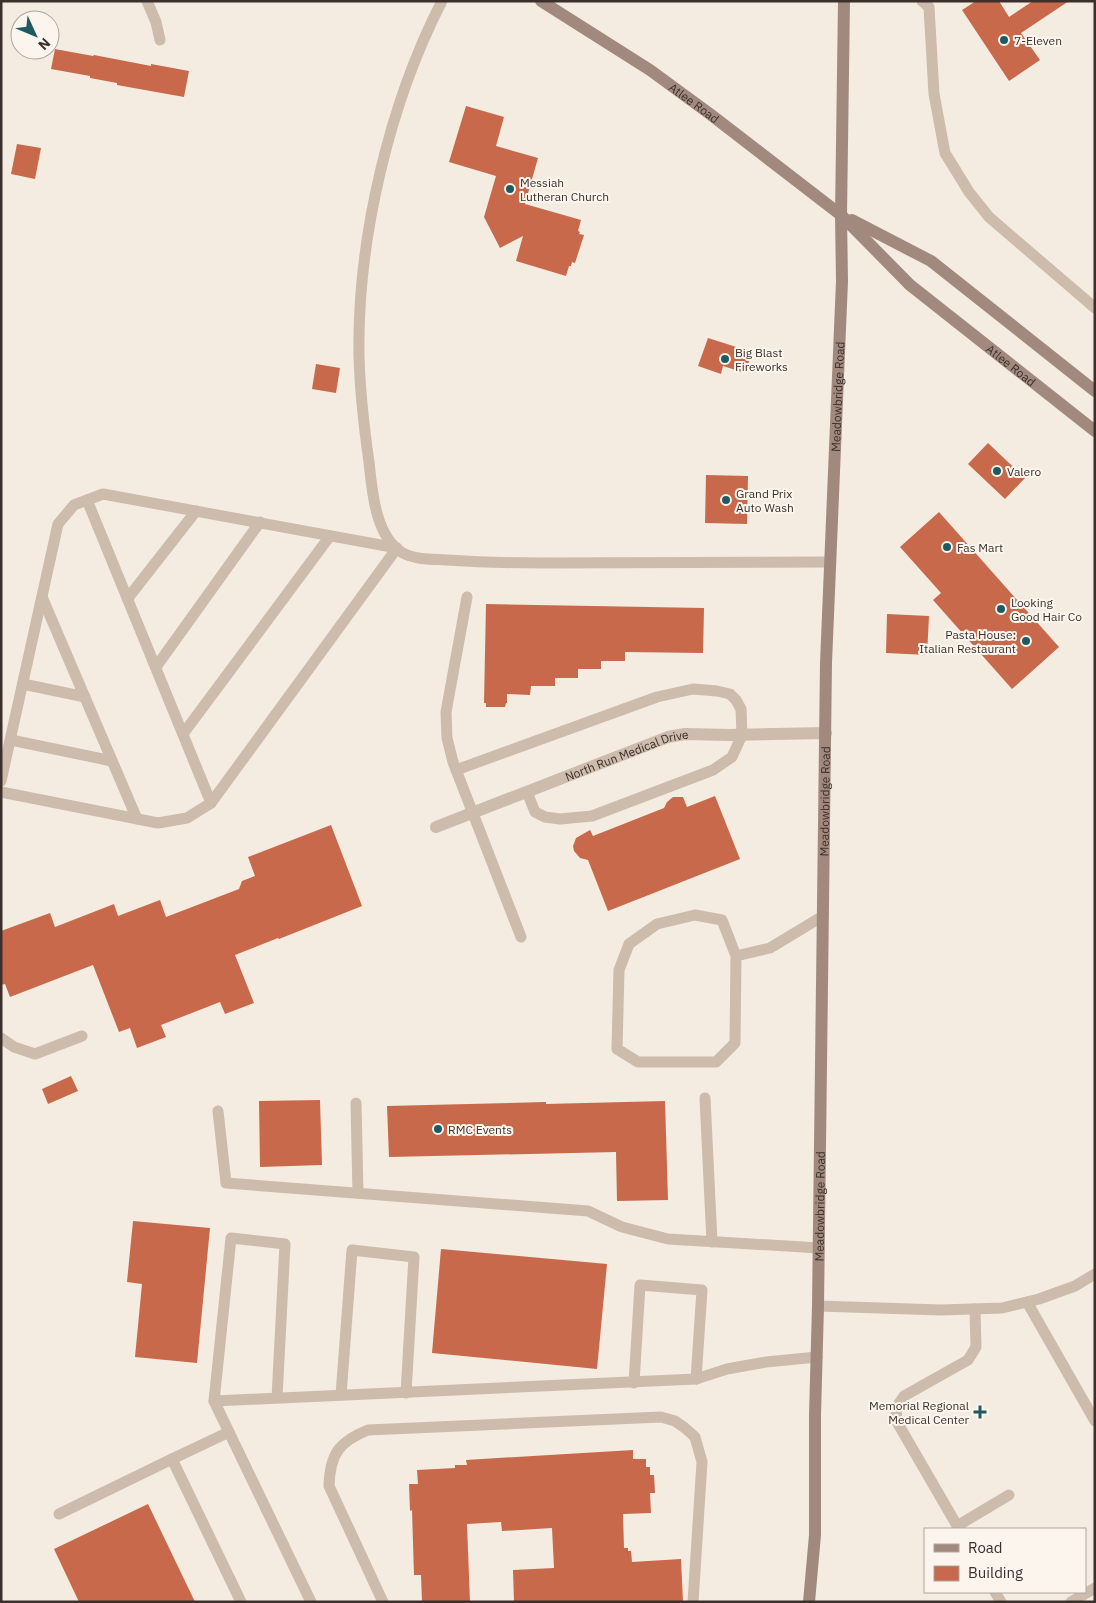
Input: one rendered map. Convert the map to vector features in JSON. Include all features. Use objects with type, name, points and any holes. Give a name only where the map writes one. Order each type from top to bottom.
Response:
[{"type":"main road","name":"Atlee Road","points":[[541,1],[650,70],[841,214],[910,285],[1095,432]]},
{"type":"main road","name":"Meadowbridge Road","points":[[809,1602],[815,1535],[826,673],[842,281],[844,1]]},
{"type":"main road","name":"Atlee Road","points":[[841,214],[931,261],[1095,391]]},
{"type":"street","name":"North Run Medical Drive","points":[[436,827],[668,737],[685,734],[826,733]]},
{"type":"lane","points":[[147,1],[156,22],[160,40]]},
{"type":"lane","points":[[442,1],[397,112],[380,174],[367,247],[361,295],[359,356],[363,416],[372,486],[382,530],[390,543],[402,553],[417,558],[486,563],[830,562]]},
{"type":"lane","points":[[922,1],[929,7],[934,94],[945,153],[969,192],[989,217],[1095,308]]},
{"type":"lane","points":[[1,781],[58,524],[74,505],[102,494],[396,548]]},
{"type":"lane","points":[[88,500],[211,803]]},
{"type":"lane","points":[[128,598],[196,511]]},
{"type":"lane","points":[[156,667],[260,522]]},
{"type":"lane","points":[[183,734],[330,536]]},
{"type":"lane","points":[[1,792],[158,823],[187,818],[211,803],[396,548]]},
{"type":"lane","points":[[42,597],[137,819]]},
{"type":"lane","points":[[467,597],[446,712],[447,738],[456,770],[521,937]]},
{"type":"lane","points":[[23,684],[85,697]]},
{"type":"lane","points":[[456,770],[657,697],[693,689],[730,694],[736,700],[740,709],[742,735],[732,757],[713,770],[592,816],[560,819],[545,817],[535,812],[527,792]]},
{"type":"lane","points":[[10,740],[112,761]]},
{"type":"lane","points":[[695,915],[722,920],[736,956],[735,1043],[716,1062],[638,1062],[617,1049],[619,970],[629,944],[658,924],[695,915]]},
{"type":"lane","points":[[736,956],[770,948],[823,916]]},
{"type":"lane","points":[[1,1038],[14,1047],[35,1054],[82,1036]]},
{"type":"lane","points":[[705,1098],[712,1242]]},
{"type":"lane","points":[[356,1103],[358,1193]]},
{"type":"lane","points":[[218,1111],[226,1183],[588,1211],[622,1227],[668,1238],[818,1248]]},
{"type":"lane","points":[[277,1398],[285,1244],[231,1238],[214,1401],[308,1592],[311,1602]]},
{"type":"lane","points":[[341,1395],[352,1250],[414,1257],[406,1393]]},
{"type":"lane","points":[[818,1306],[941,1310],[1002,1308],[1039,1299],[1075,1286],[1095,1274]]},
{"type":"lane","points":[[634,1383],[640,1285],[702,1290],[696,1379]]},
{"type":"lane","points":[[1027,1302],[1095,1421]]},
{"type":"lane","points":[[974,1309],[976,1347],[968,1360],[904,1396],[896,1408],[897,1422],[958,1528],[1009,1494]]},
{"type":"lane","points":[[214,1401],[696,1379],[727,1369],[766,1362],[817,1357]]},
{"type":"lane","points":[[383,1602],[329,1486],[330,1468],[336,1453],[355,1435],[368,1430],[661,1417],[675,1421],[695,1437],[702,1462],[693,1602]]},
{"type":"lane","points":[[58,1514],[230,1432]]},
{"type":"lane","points":[[172,1458],[241,1602]]},
{"type":"lane","points":[[1071,1602],[1095,1588]]},
{"type":"building","points":[[976,1],[999,1],[1009,17],[1033,1],[1069,1],[1021,33],[1040,60],[1009,81],[962,10]]},
{"type":"building","points":[[60,50],[189,71],[184,97],[117,85],[117,83],[90,78],[90,76],[51,69],[53,60],[60,60]]},
{"type":"building","name":"Messiah Lutheran Church","points":[[466,106],[504,117],[496,146],[538,158],[525,204],[581,220],[578,231],[580,232],[579,234],[584,235],[575,263],[572,262],[571,266],[569,266],[566,276],[516,261],[523,236],[500,248],[484,217],[496,176],[449,162]]},
{"type":"building","points":[[17,144],[41,148],[35,179],[11,174]]},
{"type":"building","name":"Big Blast Fireworks","points":[[708,338],[752,352],[745,373],[723,366],[721,374],[698,366]]},
{"type":"building","points":[[316,364],[340,368],[336,393],[312,389]]},
{"type":"building","name":"Valero","points":[[988,443],[1025,478],[1005,499],[968,464]]},
{"type":"building","name":"Grand Prix Auto Wash","points":[[706,475],[748,476],[747,524],[705,523]]},
{"type":"building","points":[[939,512],[1059,647],[1012,689],[933,600],[941,593],[900,547]]},
{"type":"building","points":[[486,604],[704,608],[703,653],[625,652],[625,661],[601,661],[601,669],[578,669],[578,678],[555,678],[555,686],[531,686],[530,695],[507,694],[505,707],[486,707],[486,703],[484,703]]},
{"type":"building","points":[[887,614],[929,616],[927,655],[886,653]]},
{"type":"building","points":[[715,796],[740,859],[608,911],[588,860],[580,858],[574,851],[573,846],[576,838],[590,830],[593,836],[664,808],[673,797],[683,797],[687,807]]},
{"type":"building","points":[[331,825],[362,906],[235,955],[254,1003],[225,1014],[220,1002],[161,1025],[166,1037],[137,1048],[130,1028],[119,1032],[93,965],[10,997],[5,984],[1,985],[1,931],[50,913],[55,927],[114,904],[118,916],[160,900],[166,917],[239,889],[242,881],[255,876],[248,857]]},
{"type":"building","points":[[71,1076],[78,1091],[48,1104],[42,1089]]},
{"type":"building","points":[[320,1100],[322,1165],[260,1167],[259,1101]]},
{"type":"building","points":[[665,1101],[668,1200],[617,1201],[616,1152],[389,1157],[387,1106]]},
{"type":"building","points":[[133,1221],[210,1228],[197,1363],[135,1357],[142,1284],[127,1282]]},
{"type":"building","points":[[441,1249],[607,1264],[597,1369],[432,1353]]},
{"type":"building","points":[[633,1450],[633,1459],[646,1459],[646,1467],[650,1467],[650,1475],[654,1475],[655,1493],[650,1493],[651,1513],[623,1514],[624,1548],[628,1548],[628,1551],[631,1551],[632,1562],[681,1559],[683,1602],[514,1602],[513,1570],[554,1568],[552,1528],[502,1531],[501,1522],[467,1524],[470,1602],[422,1602],[421,1575],[414,1575],[412,1510],[410,1511],[409,1484],[418,1484],[417,1470],[455,1468],[455,1465],[467,1465],[466,1460]]},
{"type":"building","points":[[148,1504],[195,1602],[79,1602],[54,1549]]},
{"type":"place","name":"7-Eleven","points":[[1004,40]]},
{"type":"place","name":"Messiah Lutheran Church","points":[[510,189]]},
{"type":"place","name":"Big Blast Fireworks","points":[[725,359]]},
{"type":"place","name":"Valero","points":[[997,471]]},
{"type":"place","name":"Grand Prix Auto Wash","points":[[726,500]]},
{"type":"place","name":"Fas Mart","points":[[947,547]]},
{"type":"place","name":"Looking Good Hair Co","points":[[1001,609]]},
{"type":"place","name":"Pasta House: Italian Restaurant","points":[[1026,641]]},
{"type":"place","name":"RMC Events","points":[[438,1129]]},
{"type":"place","name":"Memorial Regional Medical Center","points":[[980,1412]]}]
